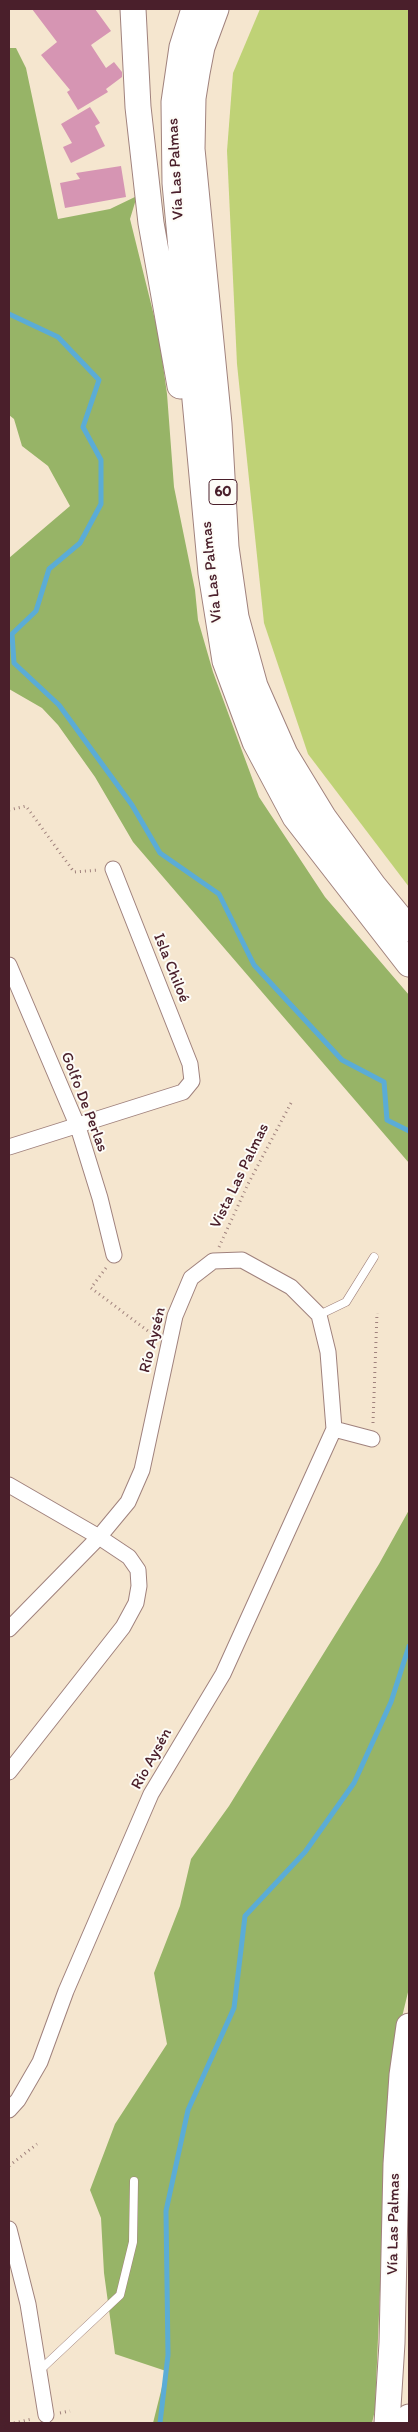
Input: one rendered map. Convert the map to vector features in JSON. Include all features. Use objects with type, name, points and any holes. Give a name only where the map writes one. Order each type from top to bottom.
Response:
[{"type":"highway","points":[[132,9],[138,107],[151,223],[206,518]]},
{"type":"highway","name":"Vía Las Palmas","points":[[194,9],[182,46],[177,74],[173,130],[174,183],[206,518],[216,608],[225,661],[255,742],[295,817],[409,964]]},
{"type":"highway","name":"Vía Las Palmas","points":[[216,9],[202,47],[197,72],[192,115],[192,149],[219,424],[226,547],[236,617],[255,686],[285,754],[324,818],[409,930]]},
{"type":"highway","name":"Vía Las Palmas","points":[[387,2423],[392,2344],[396,2164],[402,2075],[409,2026]]},
{"type":"highway","points":[[409,2417],[409,2423]]},
{"type":"street","name":"Isla Chiloé","points":[[78,1127],[184,1092],[192,1081],[190,1064],[113,869]]},
{"type":"street","name":"Golfo De Perlas","points":[[9,964],[78,1127],[100,1198],[114,1256]]},
{"type":"street","points":[[9,1147],[78,1127]]},
{"type":"street","points":[[213,1261],[242,1260],[291,1287],[319,1315]]},
{"type":"street","name":"Río Aysén","points":[[9,1629],[99,1537],[128,1502],[142,1470],[175,1316],[190,1278],[213,1261]]},
{"type":"street","name":"Río Aysén","points":[[9,2110],[18,2100],[40,2062],[66,1991],[151,1794],[223,1674],[334,1429],[328,1352],[319,1315]]},
{"type":"street","points":[[334,1429],[372,1439]]},
{"type":"street","points":[[9,1486],[99,1537],[129,1557],[138,1570],[136,1603],[123,1627],[9,1772]]},
{"type":"street","points":[[9,2229],[28,2304],[46,2415]]},
{"type":"lane","points":[[319,1315],[346,1302],[374,1257]]},
{"type":"lane","points":[[39,2371],[120,2295],[133,2242],[134,2181]]},
{"type":"path","points":[[9,810],[26,806],[74,872],[113,869]]},
{"type":"path","name":"Vista Las Palmas","points":[[213,1261],[248,1184],[291,1103]]},
{"type":"path","points":[[114,1256],[91,1288],[168,1346]]},
{"type":"path","points":[[372,1439],[378,1313]]},
{"type":"path","points":[[9,2166],[37,2144]]},
{"type":"green space","points":[[260,9],[409,9],[409,887],[308,754],[264,623],[237,364],[227,151],[233,73]]},
{"type":"green space","points":[[9,48],[16,48],[26,68],[58,219],[110,209],[137,196],[130,219],[159,336],[167,394],[174,487],[195,590],[198,620],[213,672],[259,797],[325,897],[409,995],[409,1163],[133,842],[95,777],[58,725],[42,708],[9,689],[9,558],[70,506],[48,466],[22,446],[14,419],[9,415]]},
{"type":"green space","points":[[409,1510],[409,1988],[396,2042],[381,2266],[375,2410],[372,2423],[153,2423],[166,2371],[115,2354],[104,2273],[101,2218],[90,2190],[115,2124],[167,2044],[154,1973],[180,1906],[191,1859],[229,1806],[379,1564]]},
{"type":"building","points":[[32,9],[95,9],[111,31],[91,45],[106,68],[114,62],[122,72],[122,77],[106,89],[108,92],[78,110],[67,92],[70,90],[41,55],[57,42]]},
{"type":"building","points":[[90,107],[100,123],[95,126],[105,146],[71,163],[63,147],[72,143],[61,124]]},
{"type":"building","points":[[121,166],[126,197],[65,208],[60,183],[80,179],[76,173]]},
{"type":"waterway","points":[[9,314],[58,337],[99,380],[83,427],[101,460],[101,504],[80,543],[49,569],[36,611],[12,634],[14,663],[59,705],[132,805],[160,853],[219,894],[254,965],[342,1060],[384,1082],[387,1120],[409,1131]]},
{"type":"waterway","points":[[160,2423],[168,2355],[166,2211],[188,2110],[234,2008],[245,1916],[305,1852],[354,1783],[391,1702],[409,1646]]}]
